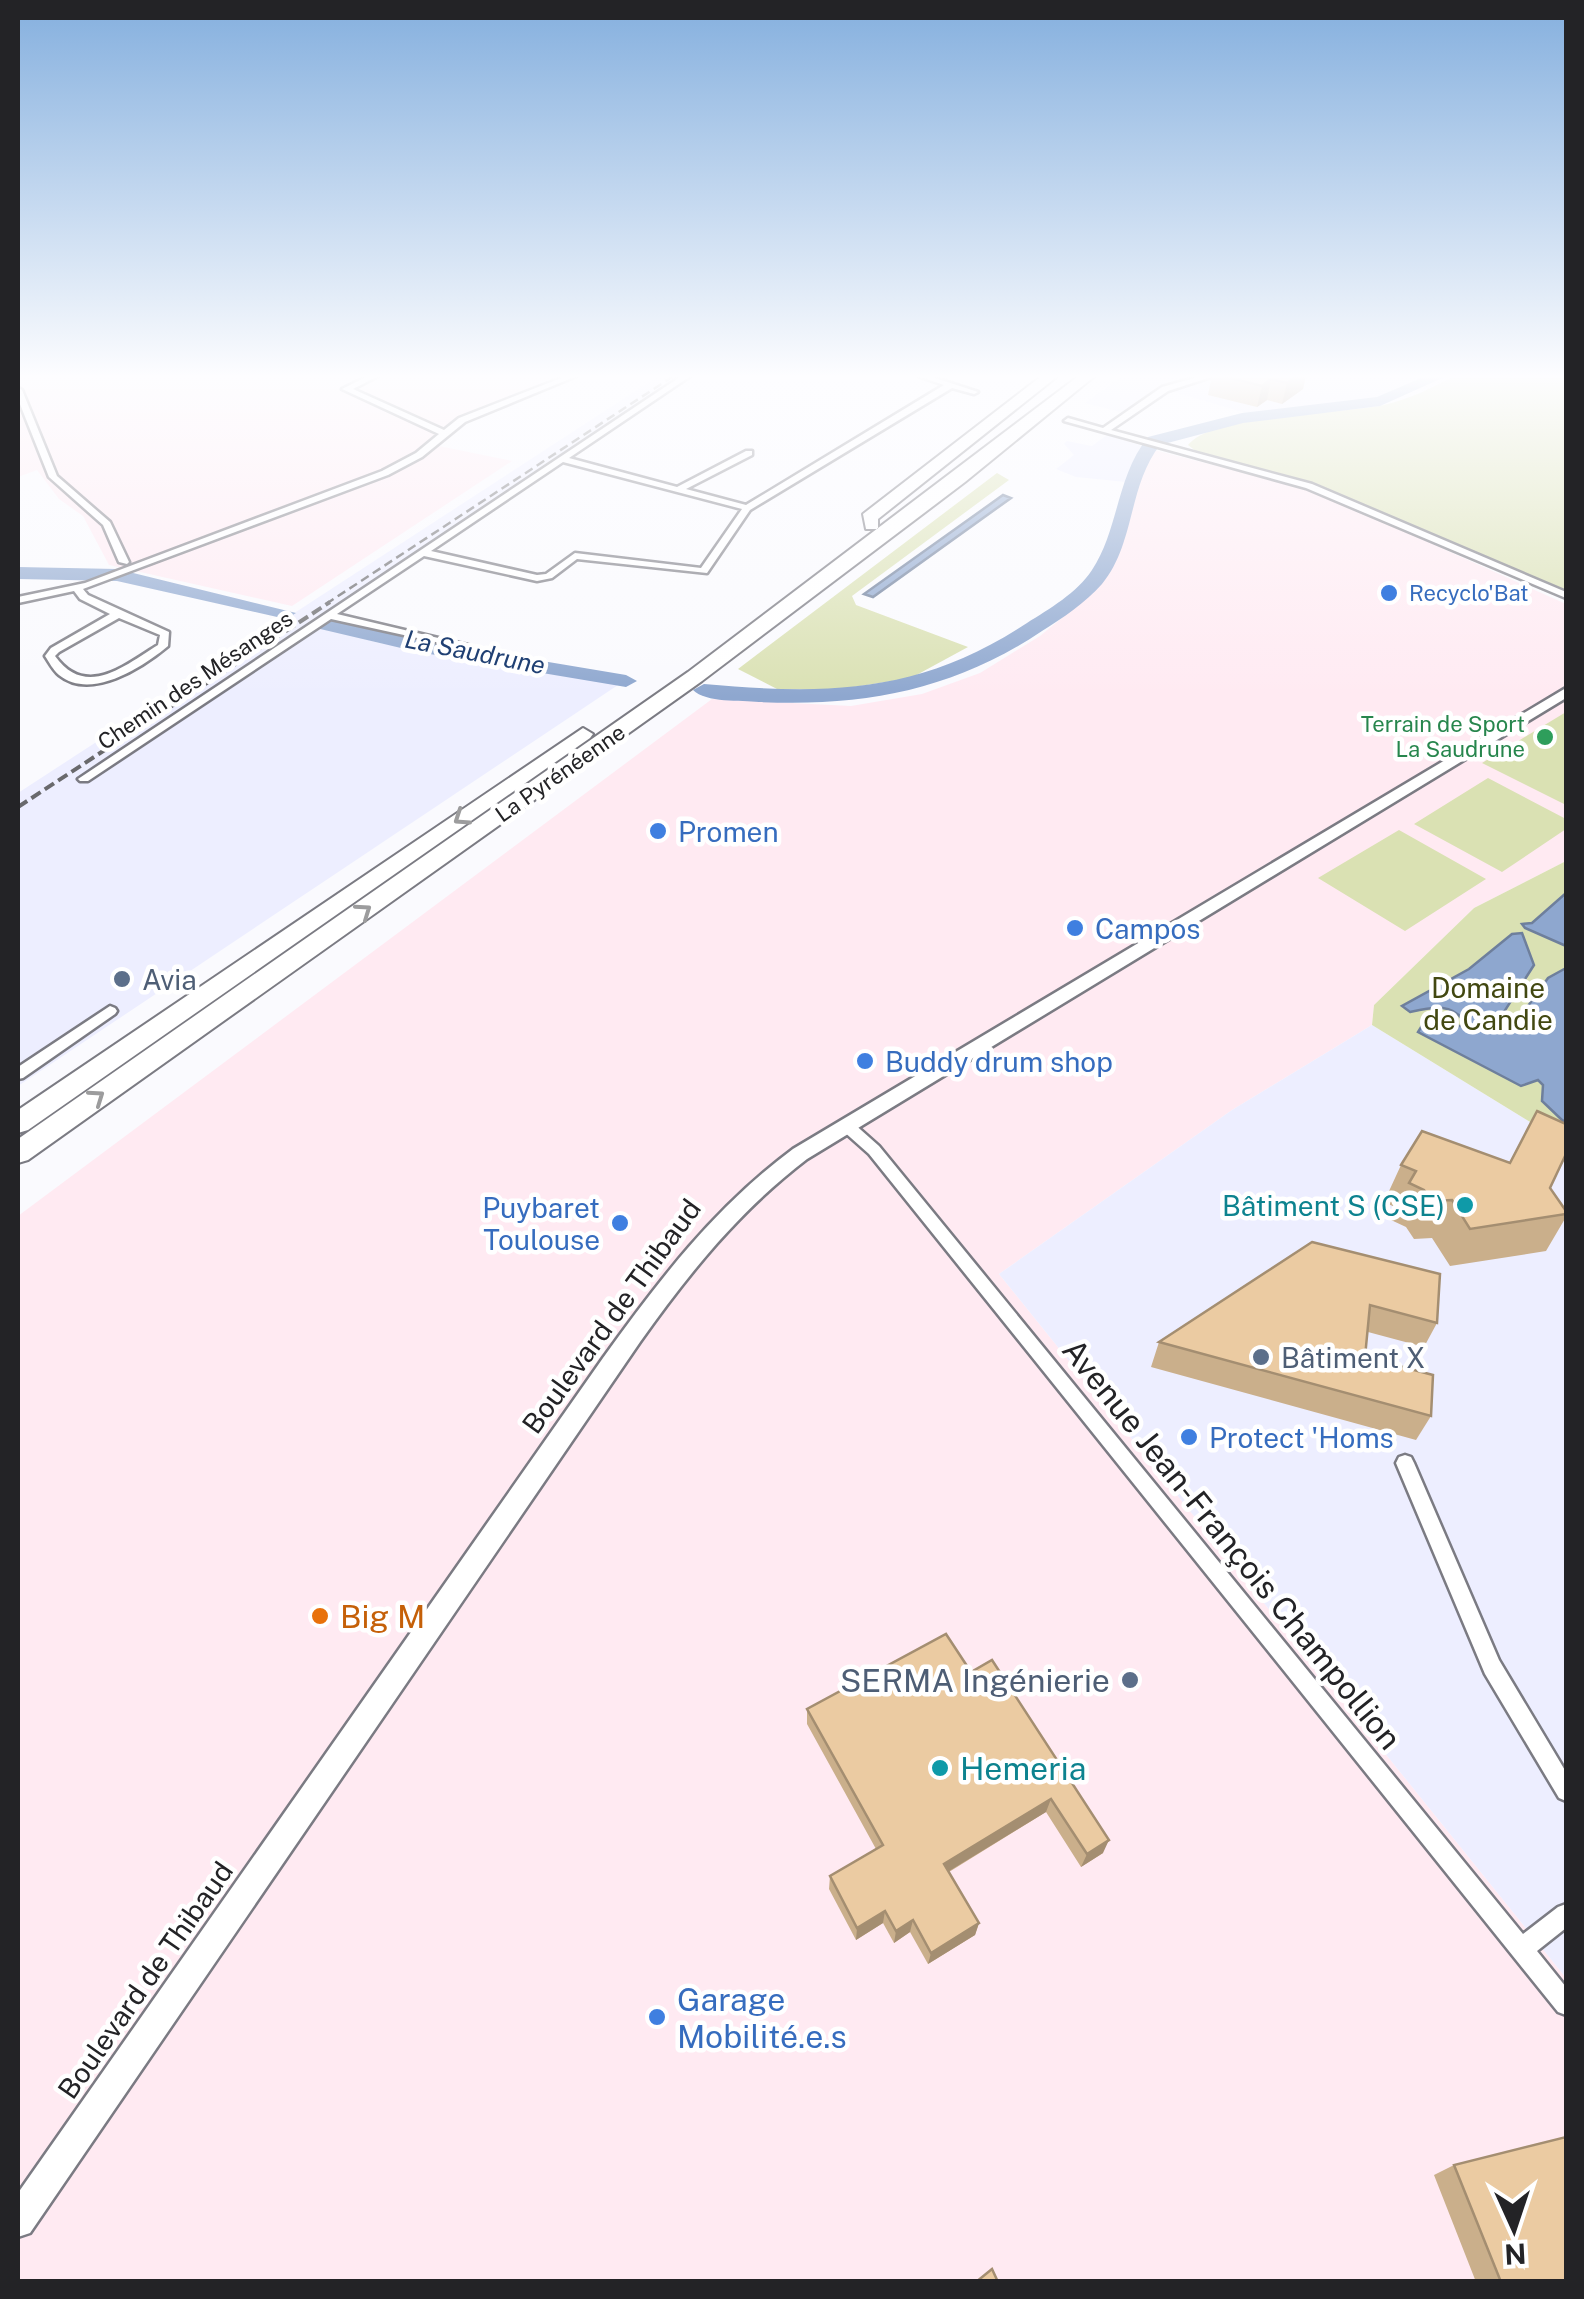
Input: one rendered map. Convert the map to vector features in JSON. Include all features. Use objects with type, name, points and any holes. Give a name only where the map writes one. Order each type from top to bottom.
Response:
[{"type":"highway","points":[[872,525],[869,518],[915,482]]},
{"type":"highway","name":"La Pyrénéenne","points":[[18,1123],[633,700],[927,482]]},
{"type":"highway","name":"La Pyrénéenne","points":[[18,1153],[660,703],[954,482]]},
{"type":"street","points":[[58,482],[97,513],[127,563]]},
{"type":"street","points":[[18,600],[78,588],[127,563],[359,482]]},
{"type":"street","name":"Chemin des Mésanges","points":[[84,779],[526,482]]},
{"type":"street","points":[[657,482],[747,508]]},
{"type":"street","points":[[680,488],[691,482]]},
{"type":"street","points":[[421,552],[537,578],[549,576],[575,556],[704,571],[747,508],[790,482]]},
{"type":"street","points":[[1295,482],[1566,594]]},
{"type":"street","points":[[78,588],[84,597],[165,634],[163,646],[110,679],[96,682],[80,681],[52,663],[50,656],[55,650],[118,614]]},
{"type":"street","name":"Chemin des Mésanges","points":[[328,615],[468,648]]},
{"type":"street","name":"Boulevard de Thibaud","points":[[18,2221],[691,1254],[731,1208],[775,1171],[847,1126],[1566,692]]},
{"type":"street","points":[[18,1074],[110,1011]]},
{"type":"street","name":"Avenue Jean-François Champollion","points":[[847,1126],[898,1180],[1566,2004]]},
{"type":"street","points":[[1405,1463],[1492,1667],[1566,1790]]},
{"type":"street","points":[[1522,1949],[1566,1915]]},
{"type":"shaded area","points":[[46,482],[480,482],[292,606],[109,565],[83,516],[59,499]]},
{"type":"shaded area","points":[[495,482],[520,482],[308,623],[379,643],[621,683],[18,1086],[18,793]]},
{"type":"shaded area","points":[[1139,482],[1282,482],[1312,490],[1566,604],[1566,861],[1474,908],[1374,1005],[1372,1025],[1232,1110],[999,1274],[1566,1978],[1566,2281],[18,2281],[18,1216],[712,699],[851,706],[922,694],[980,673],[1040,636],[1097,589],[1111,571]]},
{"type":"shaded area","points":[[1372,1025],[1566,1144],[1566,1978],[999,1274],[1232,1110]]},
{"type":"green space","points":[[985,482],[1006,482],[852,596],[856,605],[968,647],[911,678],[835,690],[777,689],[738,669]]},
{"type":"green space","points":[[1566,482],[1566,590],[1314,483]]},
{"type":"green space","name":"Terrain de Sport La Saudrune","points":[[1566,712],[1566,805],[1482,763]]},
{"type":"green space","points":[[1488,778],[1566,819],[1566,829],[1502,872],[1414,824]]},
{"type":"green space","points":[[1399,830],[1486,879],[1405,931],[1318,878]]},
{"type":"green space","name":"Domaine de Candie","points":[[1566,861],[1566,1144],[1372,1025],[1374,1005],[1474,908]]},
{"type":"water","points":[[1003,495],[1011,498],[873,597],[864,594]]},
{"type":"water","points":[[1566,893],[1566,946],[1525,928],[1522,924],[1532,923]]},
{"type":"water","points":[[1522,933],[1534,965],[1502,1015],[1518,1020],[1548,978],[1566,968],[1563,1121],[1542,1101],[1543,1085],[1538,1080],[1521,1086],[1418,1032],[1426,1019],[1446,1028],[1466,1025],[1455,1013],[1435,1008],[1410,1012],[1402,1006],[1469,969],[1512,934]]},
{"type":"building","points":[[1537,1111],[1566,1124],[1566,1154],[1550,1188],[1566,1214],[1470,1229],[1452,1200],[1432,1201],[1424,1190],[1409,1183],[1416,1171],[1401,1165],[1422,1131],[1510,1163]]},
{"type":"building","name":"Bâtiment X","points":[[1312,1242],[1440,1274],[1437,1323],[1370,1305],[1365,1357],[1433,1375],[1431,1416],[1159,1342]]},
{"type":"building","name":"Hemeria","points":[[946,1634],[971,1672],[992,1660],[1109,1840],[1087,1854],[1051,1799],[944,1864],[979,1923],[931,1953],[913,1920],[896,1931],[885,1911],[857,1928],[830,1876],[883,1845],[807,1709]]},
{"type":"building","points":[[1566,2137],[1566,2282],[1501,2282],[1454,2165]]},
{"type":"building","points":[[992,2269],[998,2282],[976,2282]]},
{"type":"waterway","name":"La Saudrune","points":[[704,690],[842,696],[884,692],[964,668],[1005,647],[1092,583],[1110,553],[1131,482]]},
{"type":"waterway","name":"La Saudrune","points":[[18,573],[117,575],[286,613]]},
{"type":"waterway","name":"La Saudrune","points":[[323,624],[418,646],[626,681]]},
{"type":"railway","points":[[326,604],[511,482]]},
{"type":"railway","points":[[18,807],[330,602]]},
{"type":"place","name":"Recyclo'Bat","points":[[1389,593]]},
{"type":"place","name":"Terrain de Sport La Saudrune","points":[[1545,737]]},
{"type":"place","name":"Promen","points":[[658,831]]},
{"type":"place","name":"Campos","points":[[1075,928]]},
{"type":"place","name":"Avia","points":[[122,979]]},
{"type":"place","name":"Buddy drum shop","points":[[865,1061]]},
{"type":"place","name":"Bâtiment S (CSE)","points":[[1465,1205]]},
{"type":"place","name":"Puybaret Toulouse","points":[[620,1223]]},
{"type":"place","name":"Bâtiment X","points":[[1261,1357]]},
{"type":"place","name":"Protect 'Homs","points":[[1189,1437]]},
{"type":"place","name":"Big M","points":[[320,1616]]},
{"type":"place","name":"SERMA Ingénierie","points":[[1130,1680]]},
{"type":"place","name":"Hemeria","points":[[940,1768]]},
{"type":"place","name":"Garage Mobilité.e.s","points":[[657,2017]]}]
